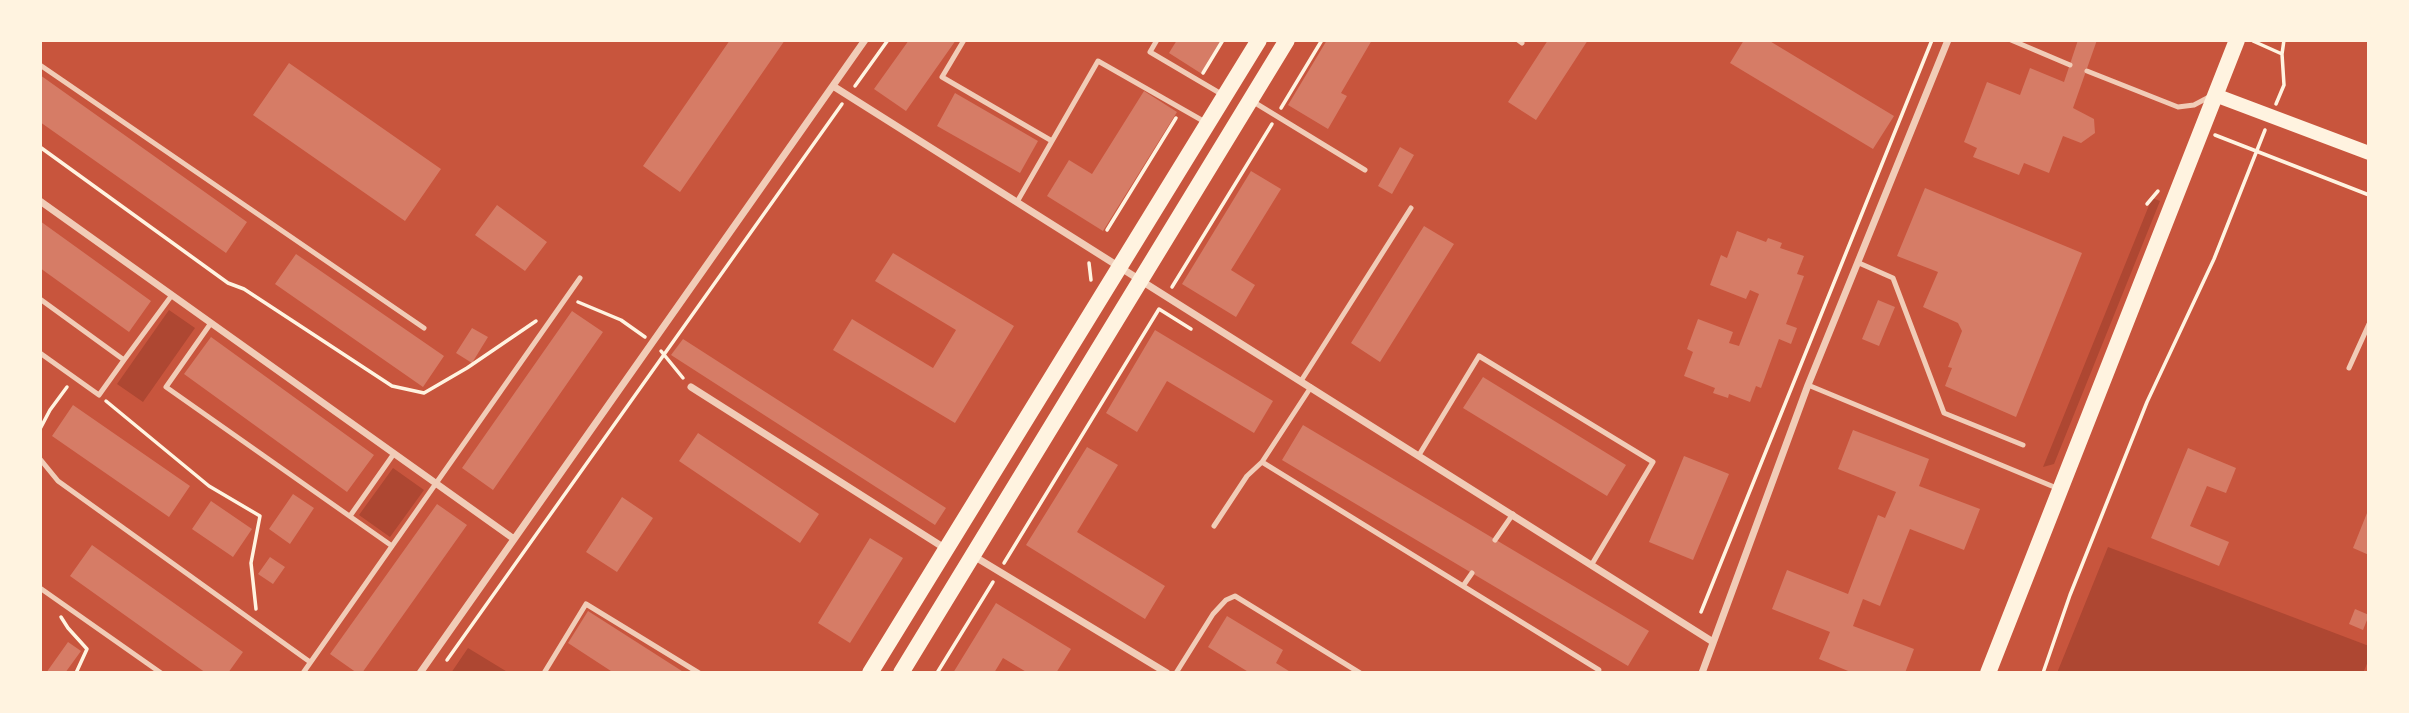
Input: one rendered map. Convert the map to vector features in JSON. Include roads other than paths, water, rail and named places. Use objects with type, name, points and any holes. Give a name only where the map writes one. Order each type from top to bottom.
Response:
[{"type":"main road","points":[[870,673],[1259,40]]},
{"type":"main road","points":[[901,673],[1287,40]]},
{"type":"main road","points":[[1988,673],[2238,40]]},
{"type":"main road","points":[[2215,95],[2369,153]]},
{"type":"main road","points":[[959,529],[960,544],[972,555]]},
{"type":"street","points":[[420,673],[865,40]]},
{"type":"street","points":[[1702,673],[1808,385],[1948,40]]},
{"type":"street","points":[[833,86],[1713,642]]},
{"type":"street","points":[[40,201],[514,539]]},
{"type":"street","points":[[691,387],[946,549]]},
{"type":"street","points":[[972,555],[1167,673]]},
{"type":"lane","points":[[964,40],[942,77],[1052,141]]},
{"type":"lane","points":[[1157,40],[1150,52],[1225,96]]},
{"type":"lane","points":[[2011,40],[2070,65]]},
{"type":"lane","points":[[1017,202],[1098,61],[1208,124]]},
{"type":"lane","points":[[40,65],[425,328]]},
{"type":"lane","points":[[2087,71],[2178,107],[2215,95]]},
{"type":"lane","points":[[1250,100],[1365,170]]},
{"type":"lane","points":[[1301,381],[1411,208]]},
{"type":"lane","points":[[1859,263],[1893,278],[1944,413],[2024,445]]},
{"type":"lane","points":[[303,673],[580,278]]},
{"type":"lane","points":[[40,353],[99,395],[172,295]]},
{"type":"lane","points":[[40,299],[124,359]]},
{"type":"lane","points":[[211,323],[166,387],[392,546]]},
{"type":"lane","points":[[2349,368],[2369,324]]},
{"type":"lane","points":[[1419,455],[1479,356],[1653,462],[1591,564]]},
{"type":"lane","points":[[1808,385],[2059,489]]},
{"type":"lane","points":[[1214,526],[1247,476],[1262,462],[1311,387]]},
{"type":"lane","points":[[350,516],[394,455]]},
{"type":"lane","points":[[40,459],[58,481],[310,662]]},
{"type":"lane","points":[[1262,462],[1599,670],[1598,673]]},
{"type":"lane","points":[[1495,540],[1513,514]]},
{"type":"lane","points":[[1463,586],[1472,573]]},
{"type":"lane","points":[[43,589],[162,673]]},
{"type":"lane","points":[[1176,673],[1213,614],[1226,600],[1235,596],[1360,673]]},
{"type":"lane","points":[[544,673],[586,604],[699,673]]}]
